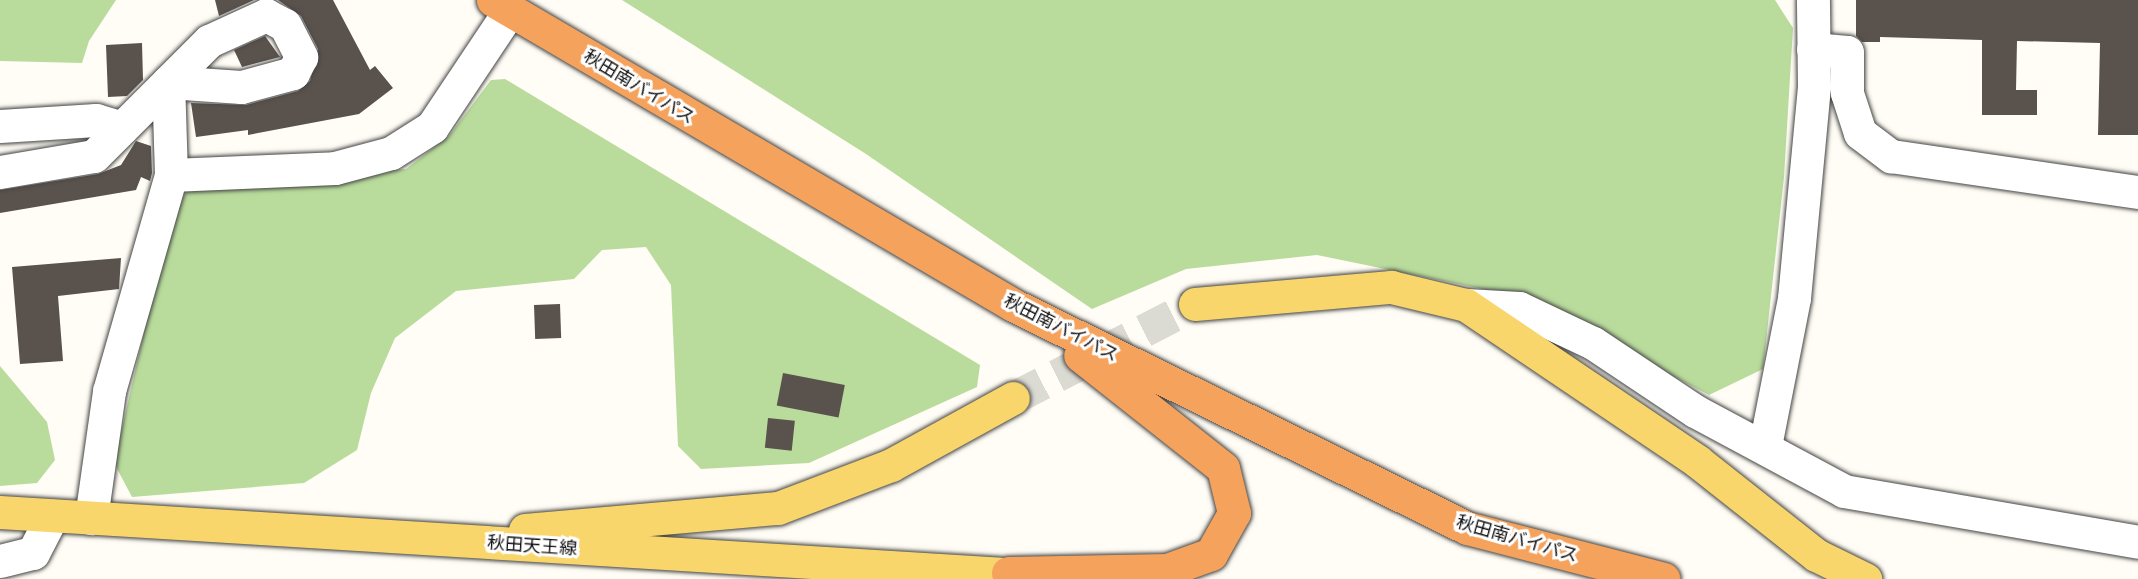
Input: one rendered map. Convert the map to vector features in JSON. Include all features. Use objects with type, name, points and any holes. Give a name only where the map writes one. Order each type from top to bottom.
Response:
[{"type":"highway","name":"秋田南バイパス","points":[[502,5],[1013,305],[1467,528],[1664,579]]},
{"type":"highway","points":[[1008,573],[1167,570],[1211,554],[1234,513],[1223,468],[1013,305]]},
{"type":"main road","points":[[1196,304],[1391,287],[1466,305],[1698,461],[1816,555],[1865,579]]},
{"type":"main road","points":[[416,539],[778,508],[891,465],[1013,398]]},
{"type":"main road","name":"秋田天王線","points":[[0,512],[416,539],[1008,573],[1063,579]]},
{"type":"street","points":[[1765,446],[1794,298],[1814,49],[1812,1]]},
{"type":"street","points":[[171,175],[335,168],[392,153],[432,127],[502,5]]},
{"type":"street","points":[[1814,49],[1847,52],[1847,93],[1860,133],[1891,156],[2138,192]]},
{"type":"street","points":[[0,172],[94,156],[168,82],[171,175],[109,391],[91,518]]},
{"type":"street","points":[[0,126],[96,120],[122,128]]},
{"type":"street","points":[[1466,305],[1519,308],[1593,343],[1695,411],[1765,446],[1844,491],[2138,542]]},
{"type":"street","points":[[0,561],[33,553],[52,516]]},
{"type":"green space","points":[[0,0],[116,0],[89,41],[82,63],[0,61]]},
{"type":"green space","points":[[622,0],[1775,0],[1793,28],[1784,177],[1763,369],[1709,395],[1522,297],[1317,255],[1186,269],[1092,309],[866,154]]},
{"type":"green space","points":[[505,79],[980,365],[977,387],[809,463],[701,469],[678,446],[671,285],[646,247],[602,250],[574,279],[456,291],[395,338],[371,393],[357,450],[304,483],[132,497],[114,463],[173,206],[195,184],[406,169],[449,136],[491,80]]},
{"type":"green space","points":[[0,366],[47,422],[55,460],[37,483],[0,486]]},
{"type":"building","points":[[215,0],[254,0],[219,16]]},
{"type":"building","points":[[278,0],[333,0],[370,70],[375,66],[393,88],[359,114],[248,135],[248,130],[196,137],[191,103],[246,105],[298,91],[310,81],[318,49],[301,16]]},
{"type":"building","points":[[1856,0],[2138,0],[2138,135],[2098,135],[2100,43],[2017,41],[2016,90],[2037,90],[2037,115],[1982,115],[1982,40],[1880,37],[1880,42],[1862,42],[1856,36]]},
{"type":"building","points":[[265,36],[280,57],[242,67],[234,50]]},
{"type":"building","points":[[142,43],[143,80],[127,96],[108,97],[106,45]]},
{"type":"building","points":[[136,141],[151,146],[152,173],[150,181],[141,177],[136,190],[0,213],[0,190],[98,174],[121,165]]},
{"type":"building","points":[[121,258],[119,289],[58,296],[63,361],[20,364],[12,267]]},
{"type":"building","points":[[560,304],[561,338],[535,339],[534,305]]},
{"type":"building","points":[[783,373],[845,385],[839,417],[777,405]]},
{"type":"building","points":[[768,418],[795,421],[792,451],[765,448]]},
{"type":"tunnel","points":[[1013,398],[1195,304]]}]
